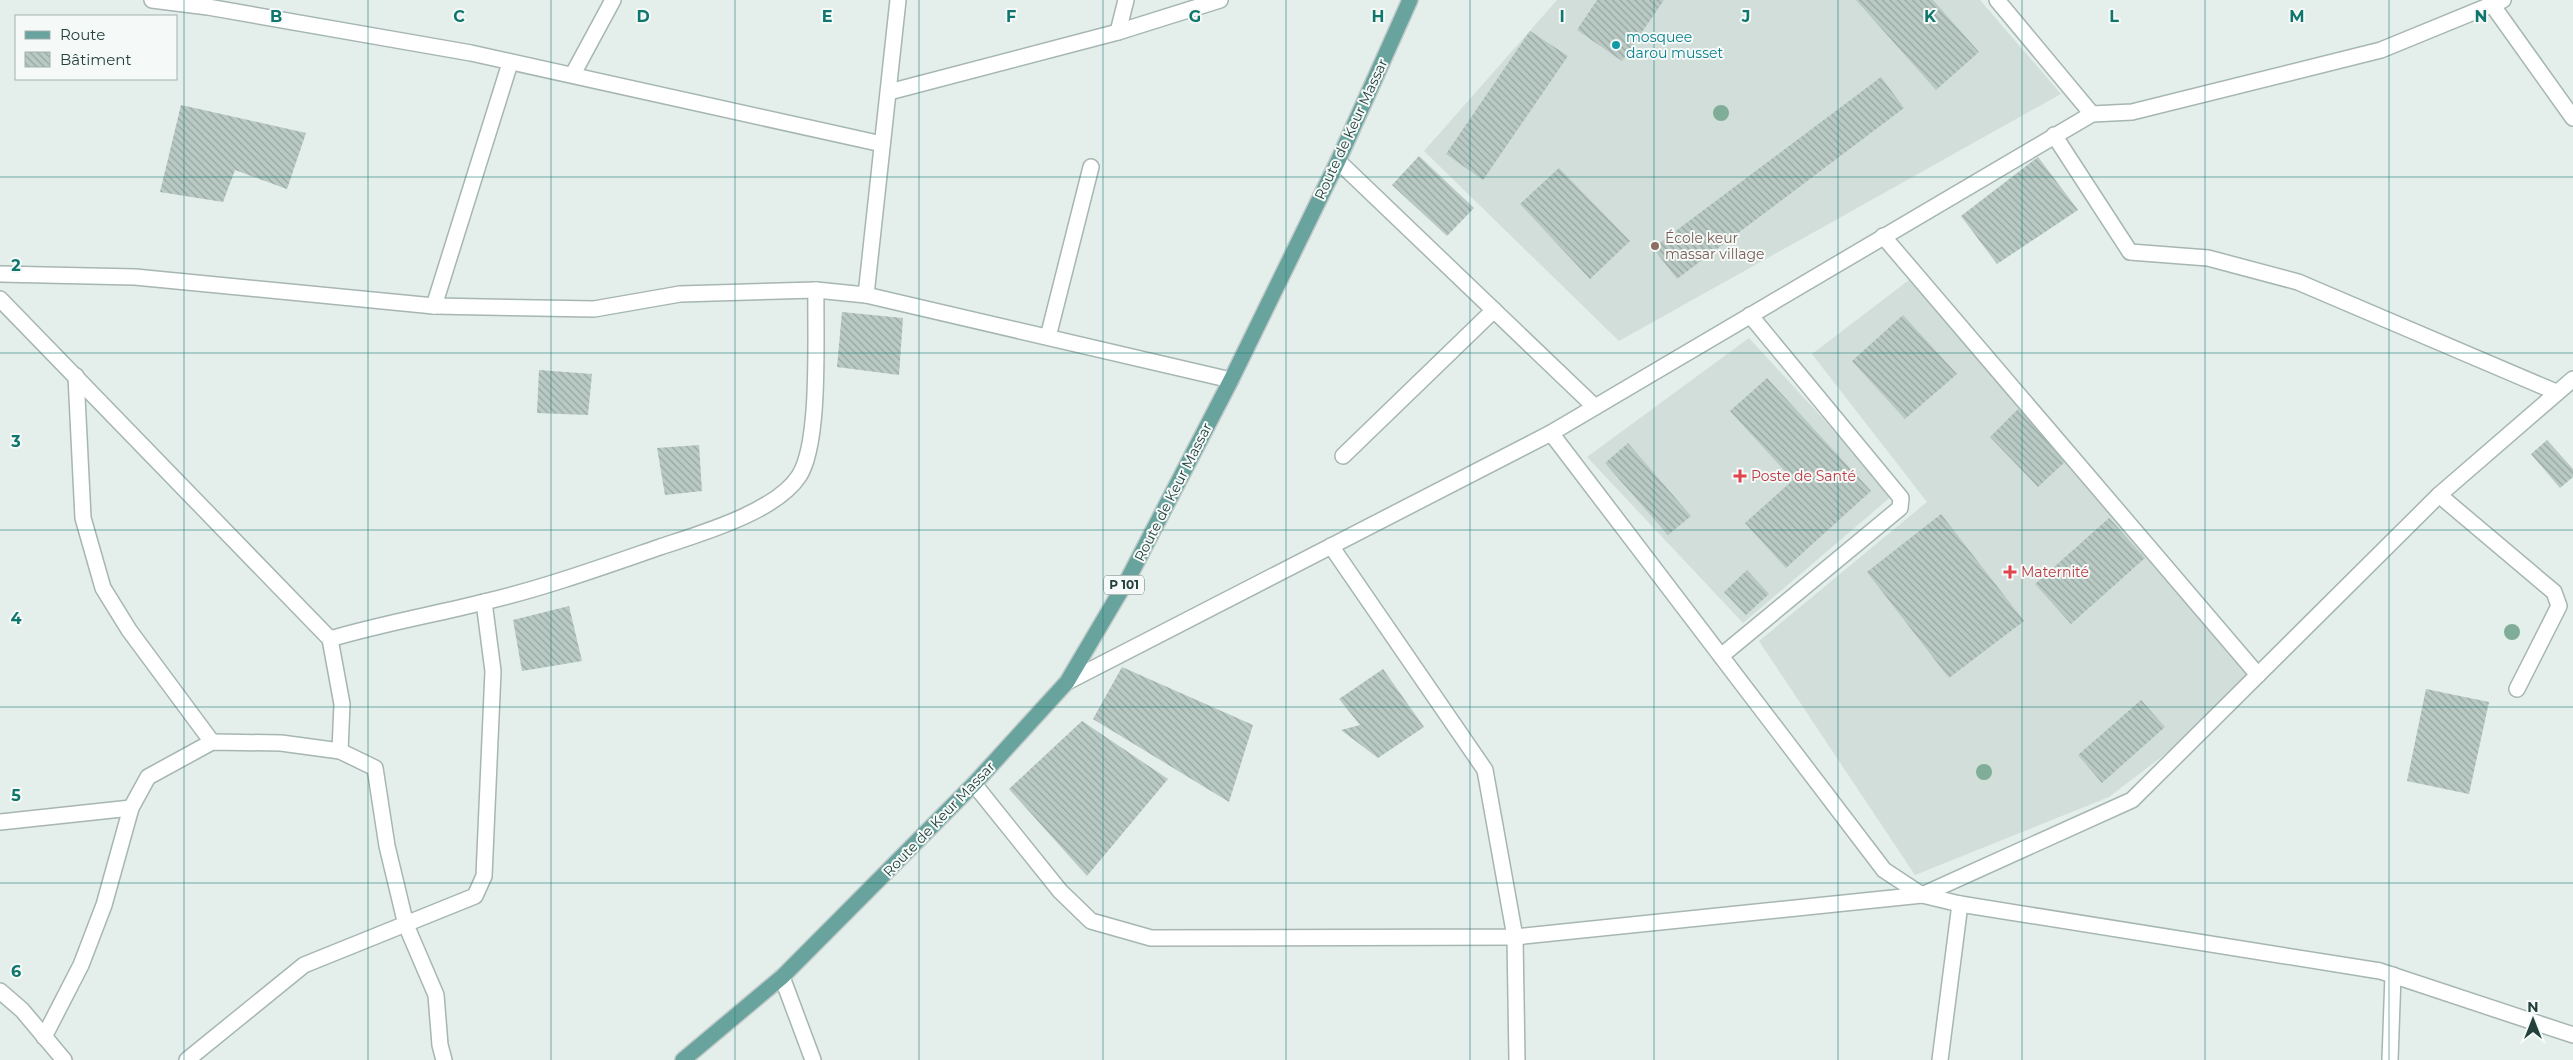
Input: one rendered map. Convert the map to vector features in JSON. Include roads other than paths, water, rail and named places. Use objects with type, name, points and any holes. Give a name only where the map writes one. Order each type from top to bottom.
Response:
[{"type":"main road","name":"Route de Keur Massar","points":[[684,1060],[782,977],[974,784],[1067,682],[1129,577],[1231,380],[1338,161],[1410,0]]},
{"type":"street","points":[[152,0],[209,4],[471,53],[510,63],[573,74],[882,144]]},
{"type":"street","points":[[573,74],[613,0]]},
{"type":"street","points":[[866,296],[898,0]]},
{"type":"street","points":[[1118,32],[1126,0]]},
{"type":"street","points":[[889,92],[1118,32],[1220,0]]},
{"type":"street","points":[[1997,0],[2092,114]]},
{"type":"street","points":[[1067,682],[1551,433],[1882,236],[2092,114],[2132,112],[2380,50],[2498,3],[2573,118]]},
{"type":"street","points":[[434,306],[510,63]]},
{"type":"street","points":[[2054,135],[2130,252],[2208,258],[2298,282],[2556,392]]},
{"type":"street","points":[[1338,161],[1595,408]]},
{"type":"street","points":[[1048,337],[1091,167]]},
{"type":"street","points":[[1882,236],[2258,675]]},
{"type":"street","points":[[0,274],[135,277],[434,306],[594,309],[680,294],[816,290],[866,296],[1231,380]]},
{"type":"street","points":[[330,639],[373,626],[484,602],[570,579],[732,523],[783,493],[799,476],[809,454],[814,392],[816,290]]},
{"type":"street","points":[[0,298],[330,639],[342,704],[340,751]]},
{"type":"street","points":[[1343,456],[1494,310]]},
{"type":"street","points":[[1721,656],[1900,508],[1901,498],[1750,315]]},
{"type":"street","points":[[76,376],[83,518],[104,588],[129,630],[212,742]]},
{"type":"street","points":[[974,784],[1060,891],[1091,921],[1151,938],[1515,937],[1922,895],[2132,800],[2440,495],[2573,379]]},
{"type":"street","points":[[1551,433],[1884,870],[1922,895],[1960,904],[2370,969],[2573,1035]]},
{"type":"street","points":[[2440,495],[2554,592],[2559,606],[2517,689]]},
{"type":"street","points":[[1331,546],[1485,770],[1515,937],[1517,1060]]},
{"type":"street","points":[[187,1060],[304,965],[475,896],[484,876],[493,670],[484,602]]},
{"type":"street","points":[[44,1037],[81,965],[104,905],[131,808],[148,777],[212,742],[281,743],[340,751],[375,768],[387,846],[406,925],[436,995],[440,1045],[444,1060]]},
{"type":"street","points":[[0,822],[131,808]]},
{"type":"street","points":[[1940,1060],[1960,904]]},
{"type":"street","points":[[2390,1060],[2393,975]]},
{"type":"street","points":[[782,977],[812,1060]]},
{"type":"street","points":[[0,991],[22,1010],[64,1060]]},
{"type":"place","name":"mosquee darou musset","points":[[1616,45]]},
{"type":"place","name":"École keur massar village","points":[[1655,246]]},
{"type":"place","name":"Poste de Santé","points":[[1740,476]]},
{"type":"place","name":"Maternité","points":[[2010,572]]}]
